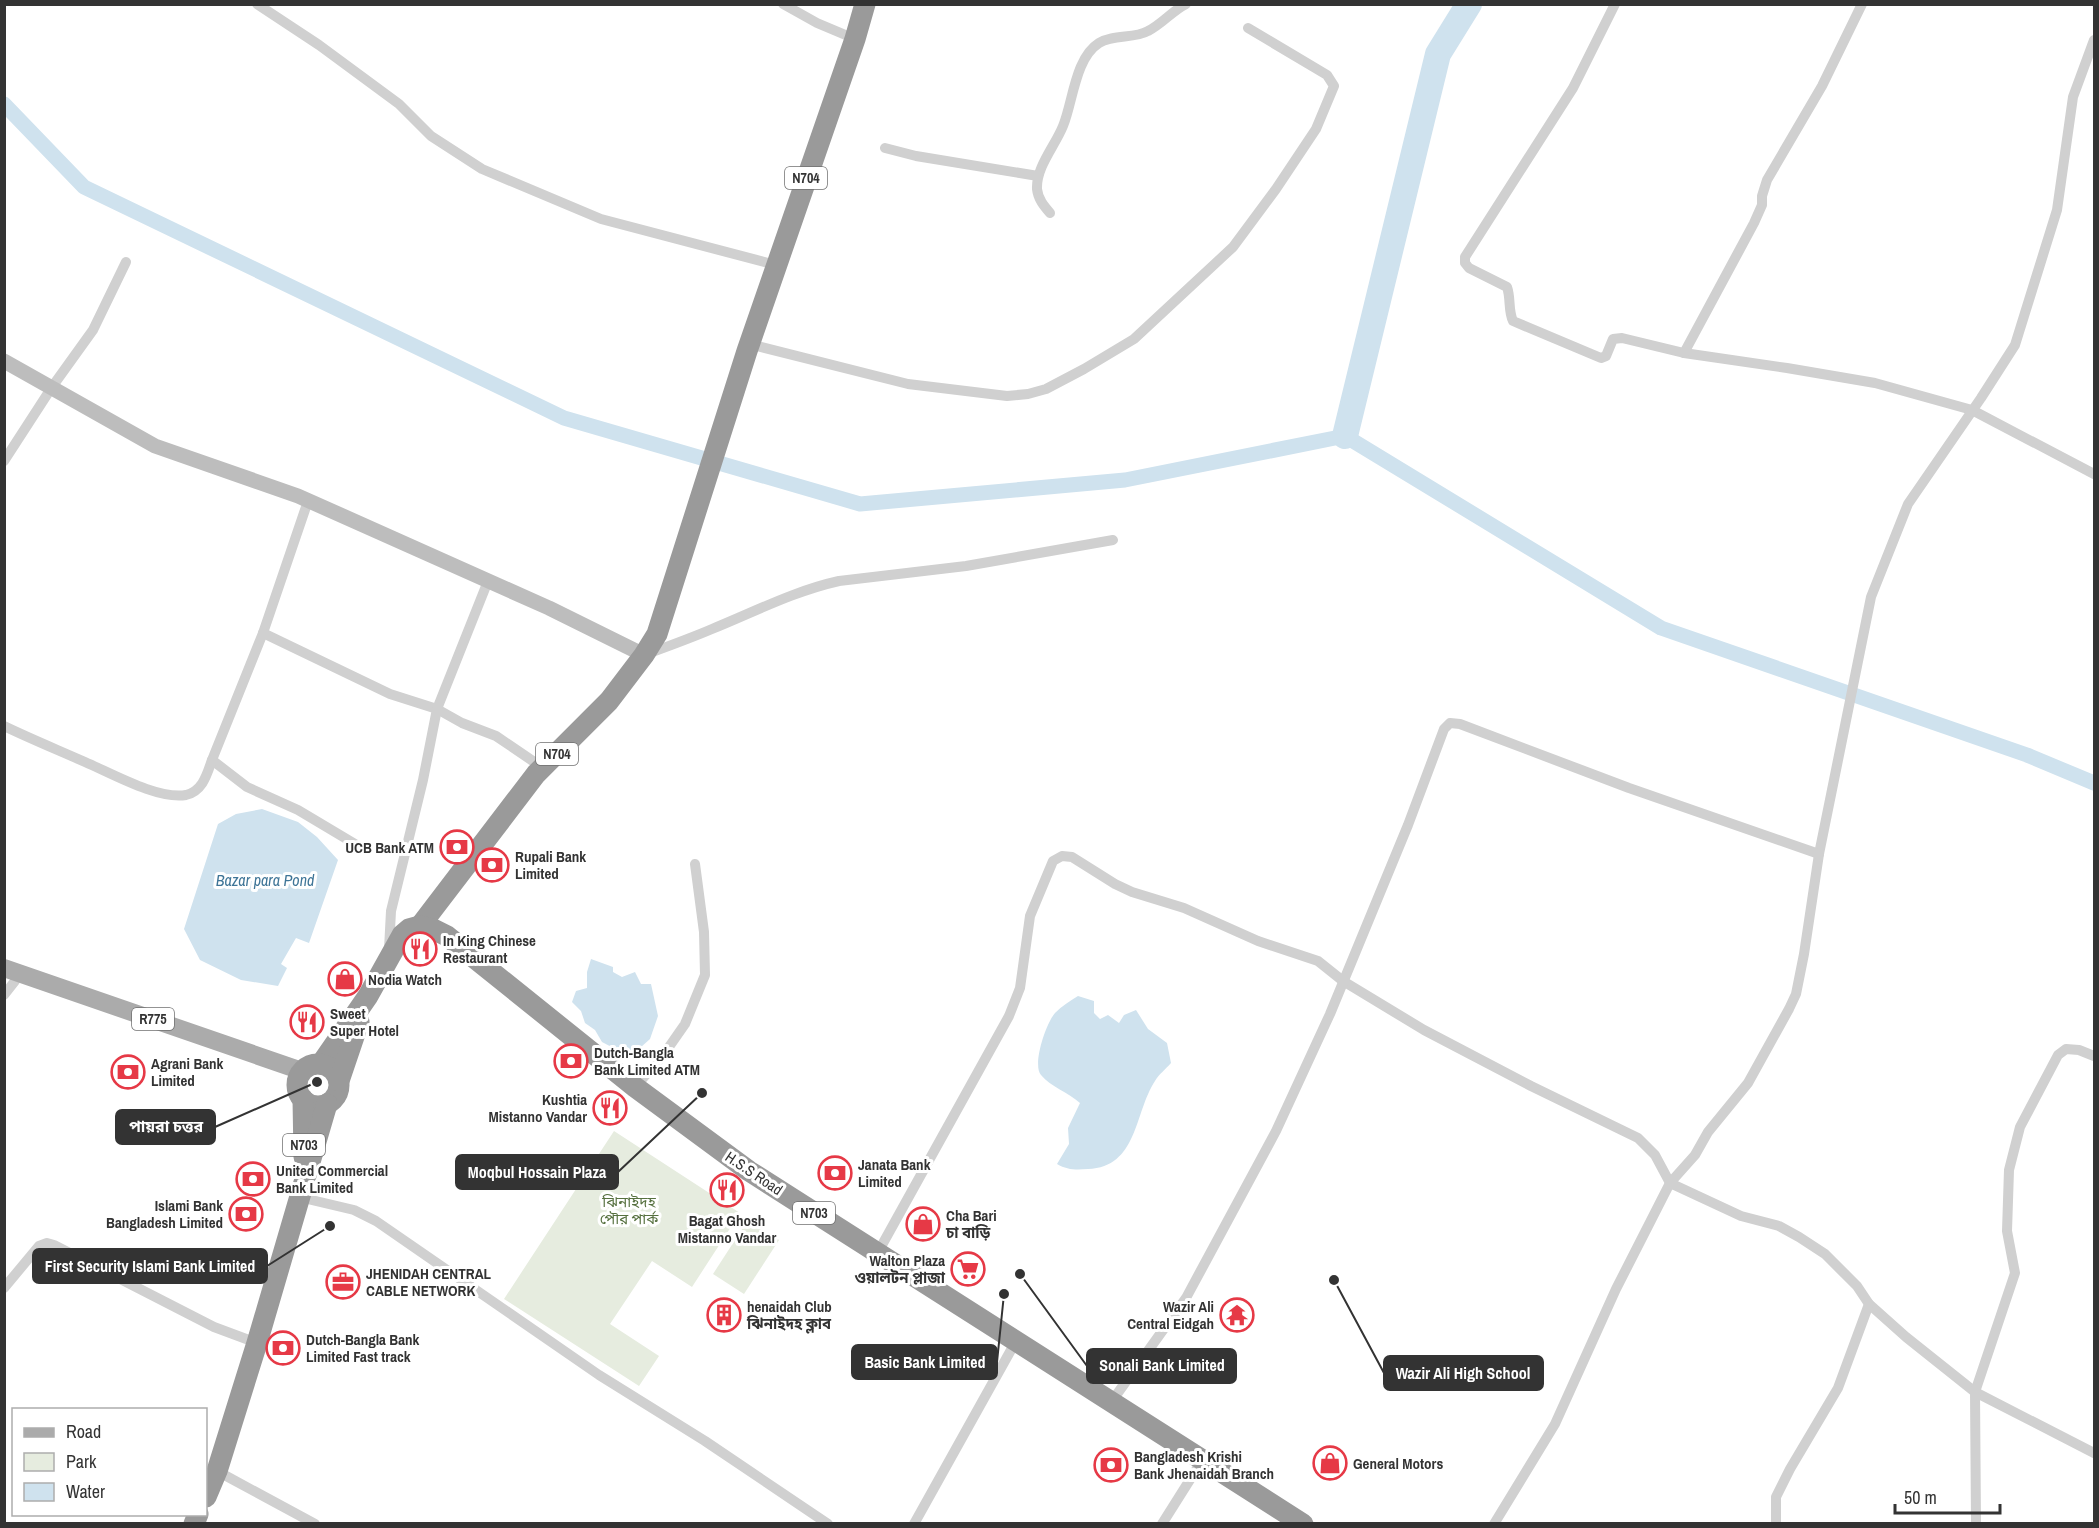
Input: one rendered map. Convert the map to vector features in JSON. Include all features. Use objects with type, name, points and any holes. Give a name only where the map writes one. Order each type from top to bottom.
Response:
[{"type":"highway","name":"N704","points":[[420,926],[543,768],[609,700],[644,655],[657,634],[748,348],[855,39],[865,4]]},
{"type":"highway","name":"N703","points":[[207,1495],[217,1471],[257,1343],[327,1104],[338,1092],[339,1081],[368,996],[402,935],[409,929],[420,926]]},
{"type":"highway","name":"H.S.S Road","points":[[420,926],[447,936],[635,1087],[749,1171],[1303,1524]]},
{"type":"highway","name":"N703","points":[[300,1194],[305,1140],[306,1079],[368,996]]},
{"type":"highway","points":[[327,1104],[312,1105],[306,1079],[335,1072],[339,1081]]},
{"type":"main road","name":"R775","points":[[7,980],[306,1079]]},
{"type":"street","points":[[257,4],[319,45],[399,104],[431,136],[482,170],[602,219],[776,265]]},
{"type":"street","points":[[783,4],[817,23],[855,39]]},
{"type":"street","points":[[1050,213],[1039,199],[1038,176],[1064,124],[1071,96],[1088,54],[1100,42],[1147,32],[1186,4]]},
{"type":"street","points":[[1615,4],[1573,88],[1465,257],[1465,263],[1469,268],[1508,287],[1511,303],[1510,316],[1513,321],[1601,358],[1606,356],[1613,339],[1617,338],[1684,353],[1875,383],[1972,411],[2094,474]]},
{"type":"street","points":[[1684,353],[1754,224],[1762,205],[1767,180],[1822,86],[1862,4]]},
{"type":"street","points":[[748,348],[908,384],[1007,396],[1028,394],[1046,388],[1084,369],[1134,339],[1233,247],[1276,189],[1316,129],[1326,108],[1334,86],[1327,75],[1248,28]]},
{"type":"street","points":[[1494,1524],[1556,1424],[1616,1289],[1670,1183],[1695,1155],[1708,1132],[1748,1083],[1790,1009],[1800,978],[1819,854],[1871,597],[1908,504],[2015,345],[2057,210],[2073,97],[2094,40]]},
{"type":"street","points":[[885,148],[916,156],[1038,176]]},
{"type":"street","points":[[4,461],[52,387],[93,330],[126,262]]},
{"type":"street","points":[[4,361],[155,446],[308,501],[549,608],[644,655],[710,630],[802,590],[821,585],[966,566],[1113,540]]},
{"type":"street","points":[[4,726],[120,779],[165,794],[186,795],[199,788],[206,779],[263,633],[308,501]]},
{"type":"street","points":[[388,958],[391,911],[423,780],[437,709],[488,581]]},
{"type":"street","points":[[263,633],[390,694],[437,709],[462,723],[496,736],[543,768]]},
{"type":"street","points":[[1112,1401],[1186,1298],[1276,1131],[1343,981],[1408,825],[1444,729],[1450,723],[1471,728],[1629,788],[1819,854]]},
{"type":"street","points":[[212,760],[247,787],[297,810],[355,844]]},
{"type":"street","points":[[877,1254],[1009,1016],[1020,988],[1030,916],[1053,861],[1062,856],[1072,857],[1114,884],[1132,892],[1184,908],[1258,941],[1317,961],[1343,981],[1434,1035],[1531,1086],[1638,1138],[1655,1155],[1670,1183],[1741,1216],[1779,1226],[1799,1237],[1825,1254],[1857,1286],[1869,1304],[1975,1392],[2094,1453]]},
{"type":"street","points":[[635,1087],[662,1057],[685,1024],[705,975],[704,932],[695,864]]},
{"type":"street","points":[[1976,1524],[1975,1392],[2015,1273],[2007,1231],[2009,1170],[2020,1127],[2058,1055],[2066,1049],[2079,1050],[2094,1056]]},
{"type":"street","points":[[300,1194],[354,1210],[376,1221],[599,1375],[705,1441],[828,1524]]},
{"type":"street","points":[[4,1288],[39,1246],[54,1245],[214,1327],[257,1343]]},
{"type":"street","points":[[1776,1524],[1776,1497],[1838,1388],[1869,1304]]},
{"type":"street","points":[[914,1524],[1016,1341]]},
{"type":"street","points":[[1162,1524],[1203,1460]]},
{"type":"street","points":[[217,1471],[315,1524]]},
{"type":"green space","name":"ঝিনাইদহ পৌর পার্ক","points":[[614,1131],[740,1213],[692,1287],[652,1261],[610,1324],[659,1356],[639,1386],[504,1299]]},
{"type":"green space","points":[[748,1220],[779,1240],[744,1294],[713,1274]]},
{"type":"water","name":"Bazar para Pond","points":[[262,809],[298,822],[317,837],[338,860],[309,943],[296,938],[281,964],[287,968],[278,986],[241,980],[200,960],[184,929],[218,824],[236,814]]},
{"type":"water","points":[[591,959],[613,967],[613,972],[622,977],[635,972],[641,984],[651,984],[658,1016],[650,1039],[632,1055],[602,1042],[595,1030],[585,1023],[581,1011],[572,1002],[576,991],[587,988],[587,972]]},
{"type":"water","points":[[1078,996],[1094,1001],[1094,1013],[1100,1019],[1108,1015],[1119,1023],[1124,1015],[1136,1010],[1148,1029],[1167,1043],[1171,1063],[1157,1078],[1148,1094],[1126,1149],[1117,1159],[1104,1166],[1088,1169],[1068,1168],[1057,1164],[1069,1144],[1068,1128],[1080,1103],[1045,1079],[1041,1075],[1038,1062],[1041,1044],[1051,1018],[1060,1008]]},
{"type":"waterway","points":[[1345,436],[1438,54],[1469,4]]},
{"type":"waterway","points":[[4,104],[84,187],[564,418],[860,504],[1125,480],[1345,436],[1661,628],[2027,755],[2094,783]]},
{"type":"place","name":"UCB Bank ATM","points":[[457,847]]},
{"type":"place","name":"Rupali Bank Limited","points":[[492,865]]},
{"type":"place","name":"In King Chinese Restaurant","points":[[420,949]]},
{"type":"place","name":"Nodia Watch","points":[[345,979]]},
{"type":"place","name":"Sweet Super Hotel","points":[[307,1022]]},
{"type":"place","name":"Dutch-Bangla Bank Limited ATM","points":[[571,1061]]},
{"type":"place","name":"Agrani Bank Limited","points":[[128,1072]]},
{"type":"place","name":"পায়রা চত্তর","points":[[317,1082]]},
{"type":"place","name":"Moqbul Hossain Plaza","points":[[702,1093]]},
{"type":"place","name":"Kushtia Mistanno Vandar","points":[[610,1108]]},
{"type":"place","name":"Janata Bank Limited","points":[[835,1173]]},
{"type":"place","name":"United Commercial Bank Limited","points":[[253,1179]]},
{"type":"place","name":"Bagat Ghosh Mistanno Vandar","points":[[727,1190]]},
{"type":"place","name":"Islami Bank Bangladesh Limited","points":[[246,1214]]},
{"type":"place","name":"Cha Bari চা বাড়ি","points":[[923,1224]]},
{"type":"place","name":"First Security Islami Bank Limited","points":[[330,1226]]},
{"type":"place","name":"Walton Plaza ওয়ালটন প্লাজা","points":[[968,1269]]},
{"type":"place","name":"Sonali Bank Limited","points":[[1020,1274]]},
{"type":"place","name":"Wazir Ali High School","points":[[1334,1280]]},
{"type":"place","name":"JHENIDAH CENTRAL CABLE NETWORK","points":[[343,1282]]},
{"type":"place","name":"Basic Bank Limited","points":[[1004,1294]]},
{"type":"place","name":"henaidah Club ঝিনাইদহ ক্লাব","points":[[724,1315]]},
{"type":"place","name":"Wazir Ali Central Eidgah","points":[[1237,1315]]},
{"type":"place","name":"Dutch-Bangla Bank Limited Fast track","points":[[283,1348]]},
{"type":"place","name":"General Motors","points":[[1330,1463]]},
{"type":"place","name":"Bangladesh Krishi Bank Jhenaidah Branch","points":[[1111,1465]]}]
